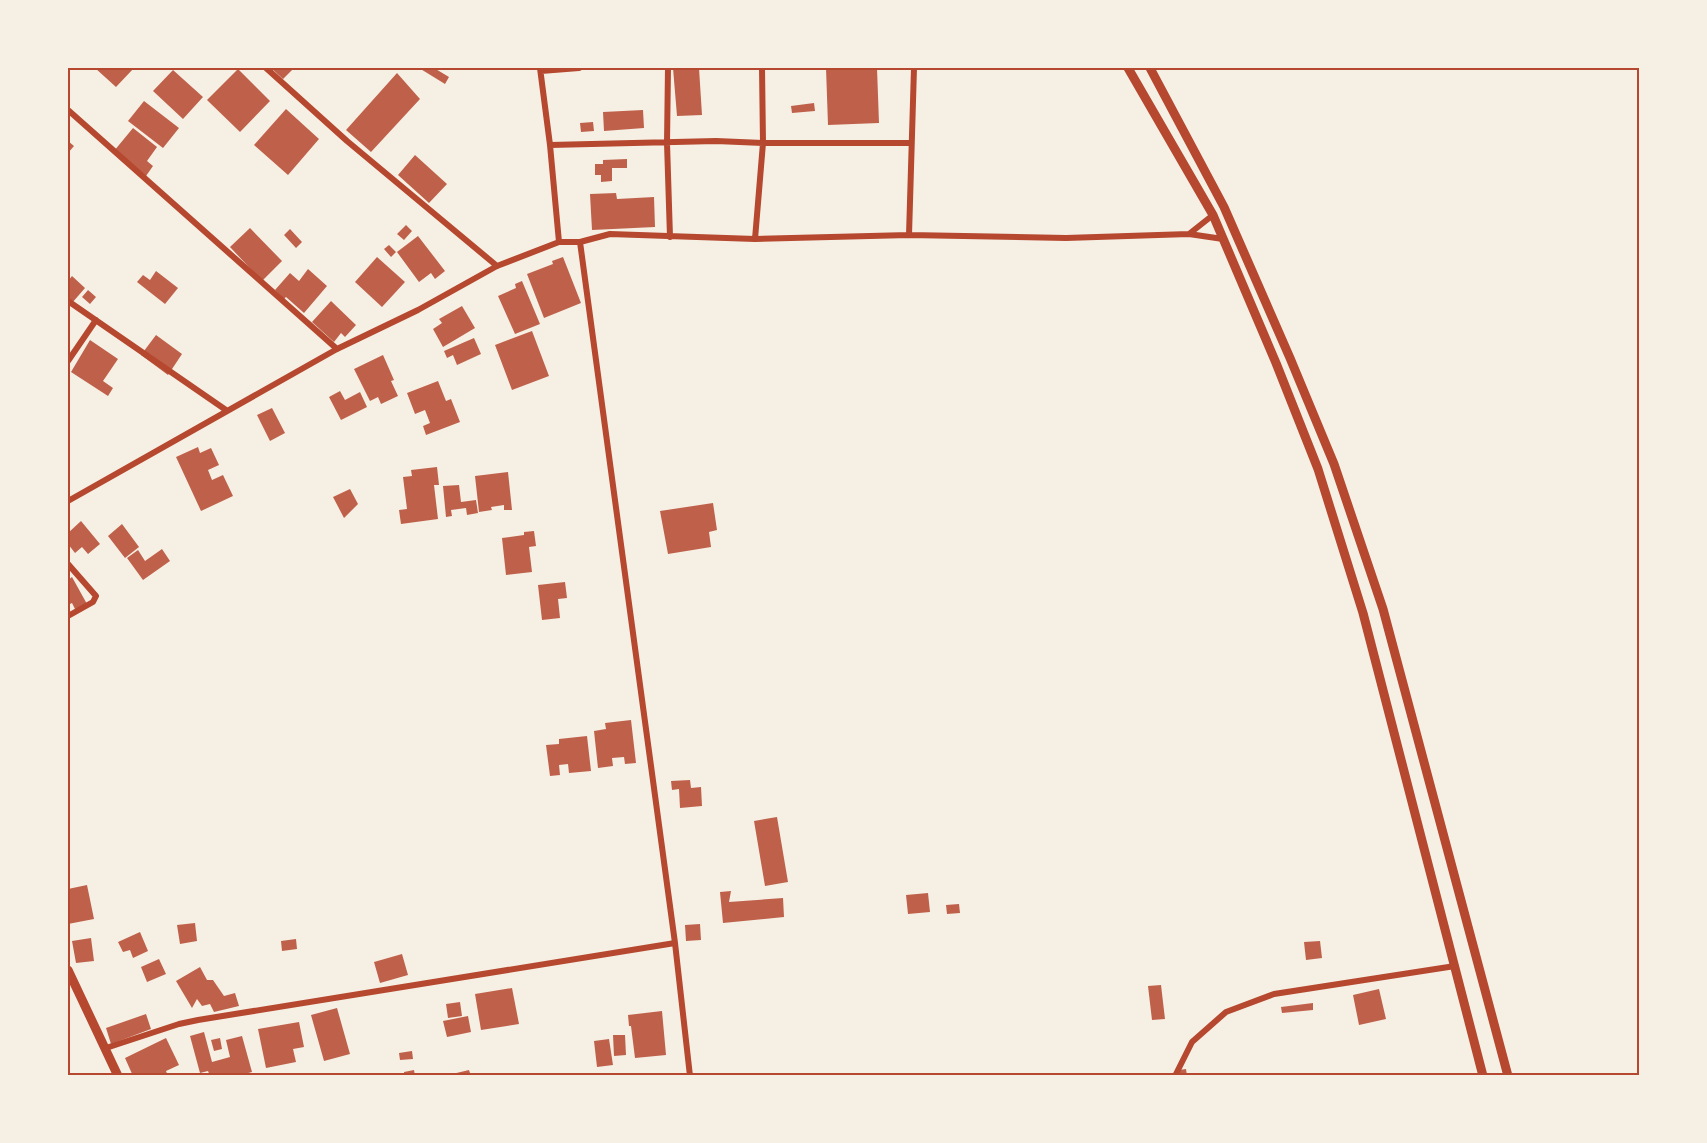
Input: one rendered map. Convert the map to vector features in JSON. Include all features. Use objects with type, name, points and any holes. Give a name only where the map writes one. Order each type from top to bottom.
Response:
[{"type":"street","points":[[266,68],[347,141],[497,266]]},
{"type":"street","points":[[559,242],[541,69],[579,68]]},
{"type":"street","points":[[668,68],[667,142],[670,237]]},
{"type":"street","points":[[755,239],[763,143],[762,68]]},
{"type":"street","points":[[909,235],[914,68]]},
{"type":"street","points":[[1128,68],[1213,215],[1318,469],[1363,613],[1483,1076]]},
{"type":"street","points":[[1150,68],[1224,207],[1334,464],[1383,609],[1508,1076]]},
{"type":"street","points":[[68,110],[338,349]]},
{"type":"street","points":[[550,145],[716,141],[911,143]]},
{"type":"street","points":[[1189,234],[1213,215]]},
{"type":"street","points":[[68,501],[338,349],[418,310],[497,266],[559,242],[580,242],[610,234],[755,239],[909,235],[1066,238],[1189,234],[1223,239]]},
{"type":"street","points":[[580,242],[675,943],[690,1076]]},
{"type":"street","points":[[68,301],[226,410]]},
{"type":"street","points":[[68,361],[96,320]]},
{"type":"street","points":[[68,564],[96,596],[93,602],[68,616]]},
{"type":"street","points":[[106,1048],[198,1020],[675,943]]},
{"type":"street","points":[[1176,1076],[1192,1042],[1226,1012],[1274,994],[1455,966]]},
{"type":"street","points":[[68,970],[118,1076]]},
{"type":"building","points":[[95,68],[134,68],[116,87]]},
{"type":"building","points":[[271,68],[294,68],[283,79]]},
{"type":"building","points":[[419,68],[434,68],[449,77],[445,84]]},
{"type":"building","points":[[673,68],[699,68],[702,115],[677,116]]},
{"type":"building","points":[[826,68],[877,68],[879,123],[828,125]]},
{"type":"building","points":[[238,69],[270,101],[240,132],[207,100]]},
{"type":"building","points":[[173,70],[203,97],[183,119],[153,91]]},
{"type":"building","points":[[397,73],[420,99],[371,152],[346,130]]},
{"type":"building","points":[[144,101],[179,128],[163,148],[128,121]]},
{"type":"building","points":[[814,103],[815,111],[792,113],[791,106]]},
{"type":"building","points":[[286,109],[319,139],[288,175],[254,145]]},
{"type":"building","points":[[643,110],[644,128],[604,131],[603,112]]},
{"type":"building","points":[[593,122],[594,131],[581,132],[580,123]]},
{"type":"building","points":[[133,128],[157,147],[147,161],[153,166],[146,176],[114,151]]},
{"type":"building","points":[[68,141],[74,146],[68,153]]},
{"type":"building","points":[[415,155],[447,184],[429,203],[398,175]]},
{"type":"building","points":[[627,159],[627,168],[612,168],[612,181],[601,182],[601,175],[595,175],[595,164],[603,164],[603,160]]},
{"type":"building","points":[[616,193],[617,199],[654,197],[655,227],[592,230],[590,194]]},
{"type":"building","points":[[406,225],[412,231],[404,240],[397,234]]},
{"type":"building","points":[[250,228],[282,261],[262,281],[230,247]]},
{"type":"building","points":[[290,229],[302,242],[296,248],[284,235]]},
{"type":"building","points":[[418,236],[445,271],[435,279],[431,273],[419,282],[397,252]]},
{"type":"building","points":[[389,245],[396,252],[391,257],[384,249]]},
{"type":"building","points":[[377,257],[405,282],[382,307],[355,282]]},
{"type":"building","points":[[563,257],[581,303],[544,318],[527,274],[553,264],[552,261]]},
{"type":"building","points":[[308,269],[327,286],[304,313],[275,290],[290,273],[299,281]]},
{"type":"building","points":[[156,271],[178,288],[165,304],[137,282],[143,275],[150,280]]},
{"type":"building","points":[[72,276],[85,288],[72,303],[68,299],[68,281]]},
{"type":"building","points":[[522,281],[540,324],[515,334],[498,296],[516,288],[515,284]]},
{"type":"building","points":[[88,290],[96,297],[90,304],[82,297]]},
{"type":"building","points":[[331,301],[356,325],[345,337],[341,333],[334,342],[312,322]]},
{"type":"building","points":[[462,306],[475,328],[443,347],[433,329],[442,323],[439,319]]},
{"type":"building","points":[[532,331],[549,376],[512,390],[495,345]]},
{"type":"building","points":[[156,335],[182,354],[168,375],[141,355]]},
{"type":"building","points":[[474,338],[481,354],[457,365],[453,355],[447,358],[444,351]]},
{"type":"building","points":[[90,340],[118,359],[103,381],[113,388],[108,396],[71,372]]},
{"type":"building","points":[[383,355],[398,396],[381,404],[378,397],[370,401],[354,369]]},
{"type":"building","points":[[438,381],[446,401],[451,399],[460,422],[426,435],[423,426],[430,423],[425,410],[415,414],[407,393]]},
{"type":"building","points":[[340,391],[345,400],[360,392],[367,407],[341,420],[329,397]]},
{"type":"building","points":[[272,408],[285,433],[270,441],[257,415]]},
{"type":"building","points":[[198,447],[200,453],[211,448],[219,465],[208,470],[212,480],[223,475],[233,496],[201,511],[176,457]]},
{"type":"building","points":[[437,467],[439,485],[434,485],[438,519],[401,524],[399,510],[407,509],[403,477],[412,476],[411,470]]},
{"type":"building","points":[[508,472],[512,510],[504,510],[504,505],[479,512],[475,476]]},
{"type":"building","points":[[459,485],[461,502],[476,500],[478,513],[467,515],[466,508],[451,510],[452,516],[446,517],[443,486]]},
{"type":"building","points":[[350,489],[358,504],[344,518],[333,497]]},
{"type":"building","points":[[713,503],[717,530],[709,532],[711,547],[668,554],[660,511]]},
{"type":"building","points":[[81,521],[100,544],[88,554],[82,547],[75,553],[68,544],[68,533]]},
{"type":"building","points":[[122,524],[139,547],[125,558],[108,536]]},
{"type":"building","points":[[534,531],[536,546],[529,547],[532,572],[506,575],[502,538]]},
{"type":"building","points":[[162,549],[170,561],[143,580],[127,558],[138,550],[145,561]]},
{"type":"building","points":[[72,577],[87,604],[76,611],[72,603],[68,605],[68,580]]},
{"type":"building","points":[[565,582],[567,598],[558,599],[560,618],[542,620],[538,585]]},
{"type":"building","points":[[631,720],[636,763],[625,764],[624,757],[612,758],[613,766],[598,768],[594,731],[606,729],[605,723]]},
{"type":"building","points":[[587,736],[591,771],[569,773],[568,764],[559,765],[560,775],[550,776],[546,745],[559,744],[559,739]]},
{"type":"building","points":[[690,780],[691,788],[701,787],[702,806],[680,808],[679,789],[672,790],[671,781]]},
{"type":"building","points":[[777,817],[788,882],[765,886],[754,821]]},
{"type":"building","points":[[87,885],[94,919],[68,924],[68,889]]},
{"type":"building","points":[[731,891],[729,902],[783,898],[784,917],[723,923],[720,892]]},
{"type":"building","points":[[928,893],[930,912],[908,914],[906,895]]},
{"type":"building","points":[[959,904],[960,913],[947,914],[946,905]]},
{"type":"building","points":[[195,923],[197,941],[180,944],[177,925]]},
{"type":"building","points":[[700,924],[701,940],[686,941],[685,925]]},
{"type":"building","points":[[140,932],[148,951],[133,958],[130,950],[123,952],[118,942]]},
{"type":"building","points":[[91,938],[94,961],[76,963],[72,941]]},
{"type":"building","points":[[296,939],[297,949],[282,951],[281,941]]},
{"type":"building","points":[[1320,941],[1322,958],[1306,960],[1304,942]]},
{"type":"building","points":[[402,954],[408,975],[380,983],[374,962]]},
{"type":"building","points":[[159,959],[166,974],[147,982],[141,967]]},
{"type":"building","points":[[200,967],[207,980],[213,980],[224,996],[235,993],[239,1006],[214,1012],[210,1004],[202,1006],[197,999],[192,1008],[176,981]]},
{"type":"building","points":[[1161,985],[1165,1019],[1152,1020],[1148,986]]},
{"type":"building","points":[[512,988],[519,1024],[481,1030],[475,994]]},
{"type":"building","points":[[1379,989],[1386,1019],[1359,1025],[1353,995]]},
{"type":"building","points":[[460,1002],[462,1016],[448,1018],[446,1004]]},
{"type":"building","points":[[1313,1003],[1313,1010],[1282,1013],[1281,1007]]},
{"type":"building","points":[[337,1008],[350,1054],[324,1061],[311,1015]]},
{"type":"building","points":[[662,1011],[666,1055],[635,1058],[628,1015]]},
{"type":"building","points":[[146,1014],[151,1029],[111,1044],[106,1028]]},
{"type":"building","points":[[468,1016],[471,1032],[447,1037],[443,1021]]},
{"type":"building","points":[[299,1022],[304,1047],[293,1049],[296,1062],[266,1068],[258,1029]]},
{"type":"building","points":[[204,1032],[212,1062],[230,1057],[226,1040],[242,1036],[252,1072],[237,1076],[210,1076],[208,1071],[200,1073],[190,1036]]},
{"type":"building","points":[[613,1035],[625,1035],[626,1055],[614,1056]]},
{"type":"building","points":[[166,1038],[179,1065],[166,1071],[168,1076],[133,1076],[125,1058]]},
{"type":"building","points":[[220,1038],[222,1049],[214,1051],[211,1040]]},
{"type":"building","points":[[609,1039],[613,1065],[597,1067],[594,1041]]},
{"type":"building","points":[[412,1051],[413,1059],[400,1060],[399,1053]]},
{"type":"building","points":[[1186,1069],[1187,1076],[1180,1076],[1179,1070]]},
{"type":"building","points":[[414,1070],[415,1076],[404,1076],[404,1072]]},
{"type":"building","points":[[469,1070],[471,1076],[448,1076],[448,1075]]}]
